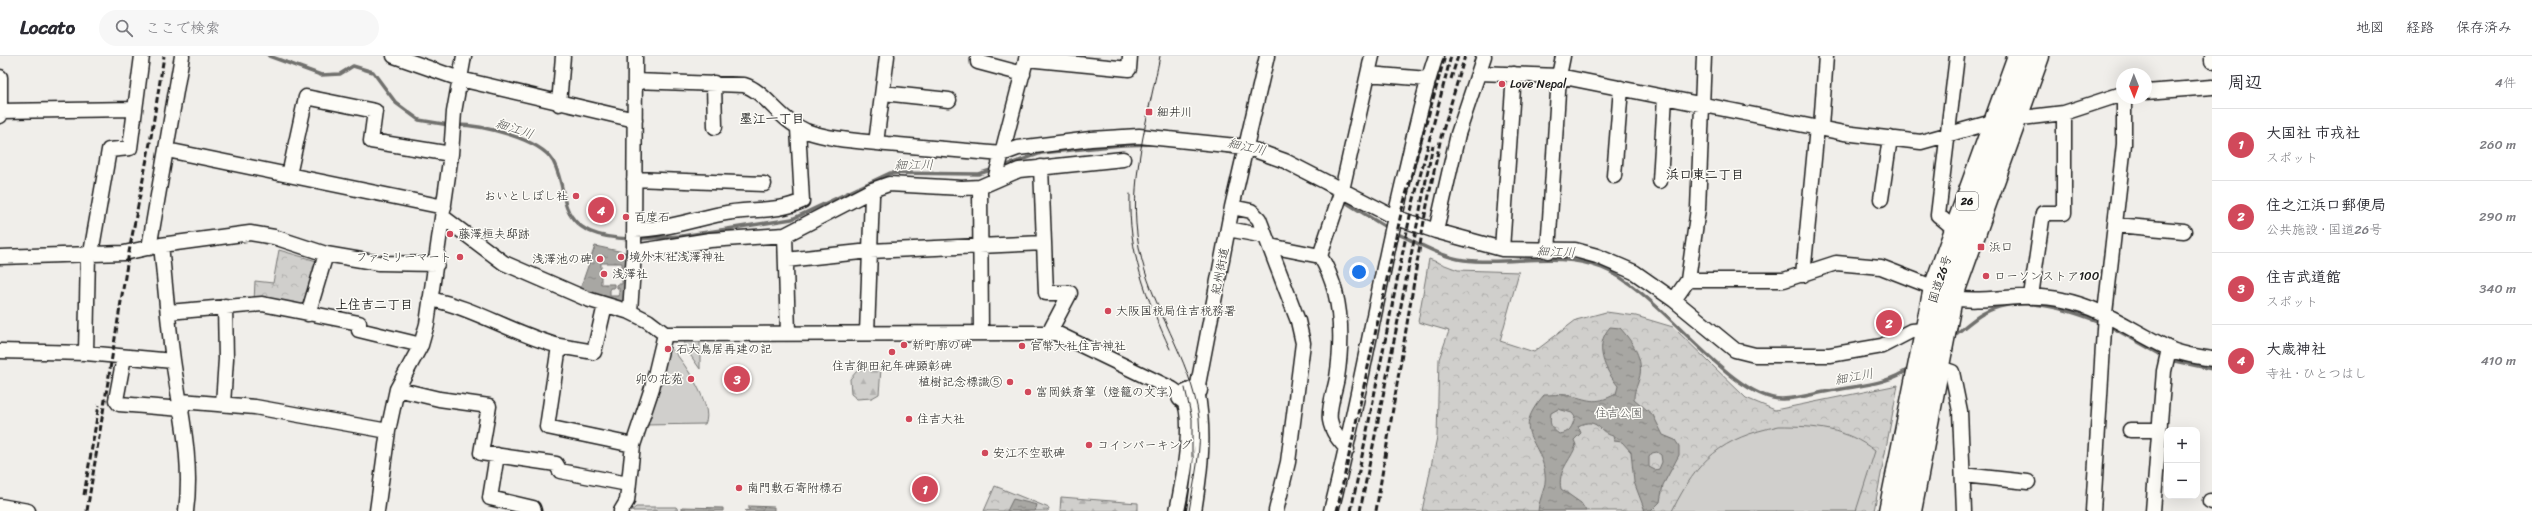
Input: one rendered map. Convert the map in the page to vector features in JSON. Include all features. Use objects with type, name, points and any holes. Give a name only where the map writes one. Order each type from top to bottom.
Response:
[{"type":"highway","name":"国道26号","points":[[1943,293],[2006,120],[2019,56]]},
{"type":"highway","name":"国道26号","points":[[1890,511],[1931,351],[1957,231],[2006,120],[2038,56]]},
{"type":"highway","name":"国道26号","points":[[1910,511],[1931,351]]},
{"type":"street","points":[[86,353],[90,253],[109,150],[130,148],[142,56]]},
{"type":"street","points":[[182,56],[167,150],[155,246],[168,312],[173,361],[182,405],[188,468],[186,511]]},
{"type":"street","points":[[394,56],[460,79],[559,104],[635,120]]},
{"type":"street","points":[[377,511],[388,431],[396,389],[421,345],[437,264],[451,154],[454,112],[464,56]]},
{"type":"street","points":[[559,104],[563,56]]},
{"type":"street","points":[[630,312],[634,252],[636,56]]},
{"type":"street","points":[[876,143],[887,56]]},
{"type":"street","points":[[978,56],[978,62],[1023,74]]},
{"type":"street","points":[[995,180],[1027,57],[1129,69],[1130,56]]},
{"type":"street","name":"紀州街道","points":[[1177,511],[1187,444],[1187,420],[1190,394],[1267,56]]},
{"type":"street","points":[[1320,256],[1342,190],[1372,56]]},
{"type":"street","points":[[1331,511],[1347,449],[1394,220],[1428,79],[1436,56]]},
{"type":"street","points":[[1436,231],[1458,134],[1484,56]]},
{"type":"street","points":[[1548,251],[1559,76],[1563,56]]},
{"type":"street","points":[[1674,300],[1688,280],[1698,209],[1704,56]]},
{"type":"street","points":[[1803,275],[1826,56]]},
{"type":"street","points":[[1957,56],[1938,215],[1957,231]]},
{"type":"street","points":[[2212,56],[2212,61]]},
{"type":"street","points":[[1479,73],[1559,76],[1844,133],[1921,142],[2006,120],[2064,113],[2116,96]]},
{"type":"street","points":[[1368,74],[1428,79]]},
{"type":"street","points":[[1502,249],[1514,74]]},
{"type":"street","points":[[0,77],[0,113],[134,109]]},
{"type":"street","points":[[635,80],[749,86],[785,120],[798,128],[826,136],[876,143],[1002,154],[1018,148],[1091,139],[1139,136],[1285,160],[1342,190],[1394,220],[1502,249],[1548,251],[1575,250],[1597,256],[1634,272],[1674,300],[1735,350],[1755,355],[1830,355],[1882,346],[1911,331],[1952,372],[1960,411],[1964,511]]},
{"type":"street","points":[[714,83],[715,127]]},
{"type":"street","points":[[2152,92],[2212,87]]},
{"type":"street","points":[[1614,176],[1621,88]]},
{"type":"street","points":[[883,93],[950,100]]},
{"type":"street","points":[[289,175],[306,97],[375,111],[371,141],[451,154]]},
{"type":"street","points":[[1660,181],[1665,98]]},
{"type":"street","points":[[2093,511],[2105,314],[2124,144],[2124,104]]},
{"type":"street","points":[[2031,296],[2043,214],[2064,213],[2064,113]]},
{"type":"street","points":[[634,232],[657,230],[738,211],[787,208],[802,201],[798,128]]},
{"type":"street","points":[[1881,199],[1890,138]]},
{"type":"street","points":[[167,150],[289,175],[444,212],[504,263],[605,305],[630,312],[648,321],[665,334],[1049,333],[1056,334],[1080,344],[1172,389],[1190,394]]},
{"type":"street","points":[[634,252],[710,240],[785,235],[865,193],[889,184],[962,188],[980,187],[1019,170],[1123,159]]},
{"type":"street","points":[[1041,167],[1046,293],[1070,293],[1049,333]]},
{"type":"street","points":[[634,179],[734,181],[738,184],[764,184]]},
{"type":"street","points":[[980,187],[981,333]]},
{"type":"street","points":[[867,333],[872,196]]},
{"type":"street","points":[[1232,207],[1256,213],[1298,322],[1303,343],[1288,462],[1276,511]]},
{"type":"street","points":[[2116,225],[2184,231]]},
{"type":"street","points":[[1228,229],[1320,256],[1327,267],[1338,305],[1341,354],[1330,419],[1334,433],[1347,449]]},
{"type":"street","points":[[0,256],[124,253],[155,246],[250,233],[274,237],[326,254],[379,262],[437,264]]},
{"type":"street","points":[[785,235],[788,333]]},
{"type":"street","points":[[786,260],[870,251],[1044,243]]},
{"type":"street","points":[[308,314],[326,254]]},
{"type":"street","points":[[1688,280],[1784,280],[1836,263],[1881,267],[1943,293],[1968,301],[2031,296],[2063,300],[2105,314],[2169,351],[2212,359]]},
{"type":"street","points":[[430,299],[456,304],[535,340],[594,352],[605,305]]},
{"type":"street","points":[[168,312],[262,304],[359,323],[359,330],[421,345]]},
{"type":"street","points":[[223,404],[226,359],[225,306]]},
{"type":"street","points":[[621,511],[626,501],[633,445],[652,388],[665,334]]},
{"type":"street","points":[[559,346],[547,427],[633,445]]},
{"type":"street","points":[[0,351],[86,353],[173,361]]},
{"type":"street","points":[[2153,511],[2164,370],[2169,351]]},
{"type":"street","points":[[124,357],[116,400],[119,404],[223,404],[255,407],[388,431]]},
{"type":"street","points":[[396,389],[439,399],[489,406],[481,453],[556,464],[560,471],[628,484]]},
{"type":"street","name":"紀州街道","points":[[1190,394],[1202,419],[1202,457],[1194,511]]},
{"type":"street","points":[[2130,430],[2159,430]]},
{"type":"street","points":[[497,455],[490,498],[491,506],[533,508],[534,511]]},
{"type":"street","points":[[1963,475],[2028,482]]},
{"type":"street","points":[[0,506],[28,511]]},
{"type":"green space","points":[[279,250],[320,262],[306,312],[254,302],[255,281],[273,283]]},
{"type":"green space","name":"住吉公園","points":[[1429,259],[1458,270],[1519,272],[1500,341],[1534,352],[1576,320],[1606,312],[1636,316],[1673,327],[1746,398],[1775,410],[1898,385],[1874,511],[1422,511],[1437,437],[1439,359],[1449,331],[1418,322]]},
{"type":"green space","points":[[684,341],[700,341],[700,369],[684,346]]},
{"type":"green space","points":[[665,345],[668,345],[674,351],[695,382],[705,406],[707,416],[705,424],[644,425],[657,398]]},
{"type":"green space","points":[[870,366],[876,366],[881,369],[879,394],[872,398],[857,399],[851,394],[850,379],[857,371]]},
{"type":"green space","points":[[1779,426],[1830,430],[1853,437],[1875,451],[1856,511],[1672,511],[1692,477],[1702,464],[1714,454],[1727,444],[1741,437]]},
{"type":"green space","points":[[995,486],[1049,508],[1048,511],[984,511]]},
{"type":"green space","points":[[1061,497],[1138,503],[1138,511],[1060,511]]},
{"type":"green space","points":[[636,507],[676,507],[679,511],[631,511]]},
{"type":"water","points":[[595,246],[628,253],[626,303],[579,292]],"holes":[[[601,263],[622,263],[622,284],[617,284],[617,288],[619,288],[619,296],[610,296],[610,288],[614,288],[614,284],[601,284]]]},
{"type":"water","points":[[1610,327],[1620,328],[1633,345],[1639,358],[1640,365],[1639,379],[1634,399],[1653,415],[1663,435],[1675,440],[1679,446],[1679,455],[1663,485],[1660,502],[1651,511],[1645,511],[1634,482],[1631,452],[1622,442],[1614,441],[1613,436],[1604,432],[1598,426],[1585,423],[1578,426],[1581,433],[1574,440],[1576,445],[1574,451],[1563,471],[1560,482],[1561,489],[1581,503],[1586,511],[1538,511],[1545,483],[1545,474],[1542,462],[1530,436],[1528,428],[1529,419],[1534,408],[1544,395],[1567,395],[1596,401],[1616,394],[1618,386],[1609,373],[1603,358],[1602,342]],"holes":[[[1558,409],[1572,413],[1575,417],[1570,429],[1559,434],[1552,428],[1550,420],[1551,413]],[[1657,452],[1661,455],[1662,462],[1659,469],[1655,470],[1649,467],[1649,457],[1652,453]]]},
{"type":"water","points":[[1013,499],[1037,505],[1035,511],[1007,511]]},
{"type":"water","points":[[749,506],[774,507],[774,511],[745,511],[749,510]]},
{"type":"water","points":[[682,507],[723,508],[723,511],[682,511]]},
{"type":"waterway","name":"細江川","points":[[269,56],[321,75],[340,74],[353,66],[373,72],[396,103],[419,120],[449,125]]},
{"type":"waterway","name":"細江川","points":[[456,125],[480,127],[509,134],[535,146],[546,153],[553,161],[559,176],[565,202],[575,221],[590,232],[610,237],[631,239]]},
{"type":"waterway","name":"細江川","points":[[1002,167],[1041,153],[1122,145],[1157,144]]},
{"type":"waterway","name":"細江川","points":[[1227,152],[1240,154]]},
{"type":"waterway","name":"細江川","points":[[637,239],[682,236],[792,219],[890,173],[978,174],[994,169]]},
{"type":"waterway","name":"細江川","points":[[1323,188],[1336,196]]},
{"type":"waterway","name":"細江川","points":[[1342,200],[1389,229]]},
{"type":"waterway","name":"細江川","points":[[1394,232],[1446,256],[1464,260],[1499,261],[1551,259],[1568,260],[1602,268],[1624,280],[1647,298],[1717,363],[1740,382],[1761,394],[1782,399],[1803,397],[1884,381],[1910,368]]},
{"type":"waterway","name":"細江川","points":[[1952,337],[1979,316],[1993,309],[2008,305],[2040,305],[2071,312],[2100,322]]},
{"type":"waterway","name":"細江川","points":[[2108,325],[2165,357]]},
{"type":"waterway","name":"細江川","points":[[2170,360],[2212,369]]},
{"type":"tram line","points":[[1160,56],[1140,151],[1137,175],[1136,223],[1144,269],[1188,374],[1195,396],[1200,430],[1195,477],[1189,511]]},
{"type":"tram line","points":[[1130,194],[1130,215],[1135,255],[1153,311],[1170,349]]},
{"type":"tram line","points":[[1185,388],[1192,419],[1192,457]]},
{"type":"railway","points":[[87,511],[129,252],[150,143],[164,56]]},
{"type":"railway","points":[[1337,511],[1402,209],[1445,56]]},
{"type":"railway","points":[[1351,511],[1411,211],[1451,56]]},
{"type":"railway","points":[[1451,79],[1458,56]]},
{"type":"railway","points":[[1376,511],[1425,215],[1441,137],[1465,56]]},
{"type":"railway","points":[[1360,511],[1433,145]]},
{"type":"railway","points":[[84,495],[99,405]]},
{"type":"place","name":"Love Nepal","points":[[1502,84]]},
{"type":"place","name":"細井川","points":[[1149,112]]},
{"type":"place","name":"おいとしぼし社","points":[[576,196]]},
{"type":"place","name":"大歳神社","points":[[601,210]]},
{"type":"place","name":"百度石","points":[[626,217]]},
{"type":"place","name":"藤澤桓夫邸跡","points":[[450,234]]},
{"type":"place","name":"浜口","points":[[1981,247]]},
{"type":"place","name":"ファミリーマート","points":[[460,257]]},
{"type":"place","name":"境外末社浅澤神社","points":[[621,257]]},
{"type":"place","name":"浅澤池の碑","points":[[600,259]]},
{"type":"place","name":"浅澤社","points":[[604,274]]},
{"type":"place","name":"ローソンストア100","points":[[1986,276]]},
{"type":"place","name":"大阪国税局住吉税務署","points":[[1108,311]]},
{"type":"place","name":"住之江浜口郵便局","points":[[1889,323]]},
{"type":"place","name":"新町廓の碑","points":[[904,345]]},
{"type":"place","name":"官幣大社住吉神社","points":[[1022,346]]},
{"type":"place","name":"石大鳥居再建の記","points":[[668,349]]},
{"type":"place","name":"住吉御田紀年碑顕彰碑","points":[[892,352]]},
{"type":"place","name":"卯の花苑","points":[[691,379]]},
{"type":"place","name":"住吉武道館","points":[[737,379]]},
{"type":"place","name":"植樹記念標識⑤","points":[[1010,382]]},
{"type":"place","name":"富岡鉄斎筆（燈籠の文字）","points":[[1028,392]]},
{"type":"place","name":"住吉大社","points":[[909,419]]},
{"type":"place","name":"コインパーキング","points":[[1089,445]]},
{"type":"place","name":"安江不空歌碑","points":[[985,453]]},
{"type":"place","name":"南門敷石寄附標石","points":[[739,488]]},
{"type":"place","name":"大国社 市戎社","points":[[925,489]]},
{"type":"district","name":"墨江一丁目","points":[[772,118]]},
{"type":"district","name":"浜口東二丁目","points":[[1705,174]]},
{"type":"district","name":"上住吉二丁目","points":[[374,304]]}]
